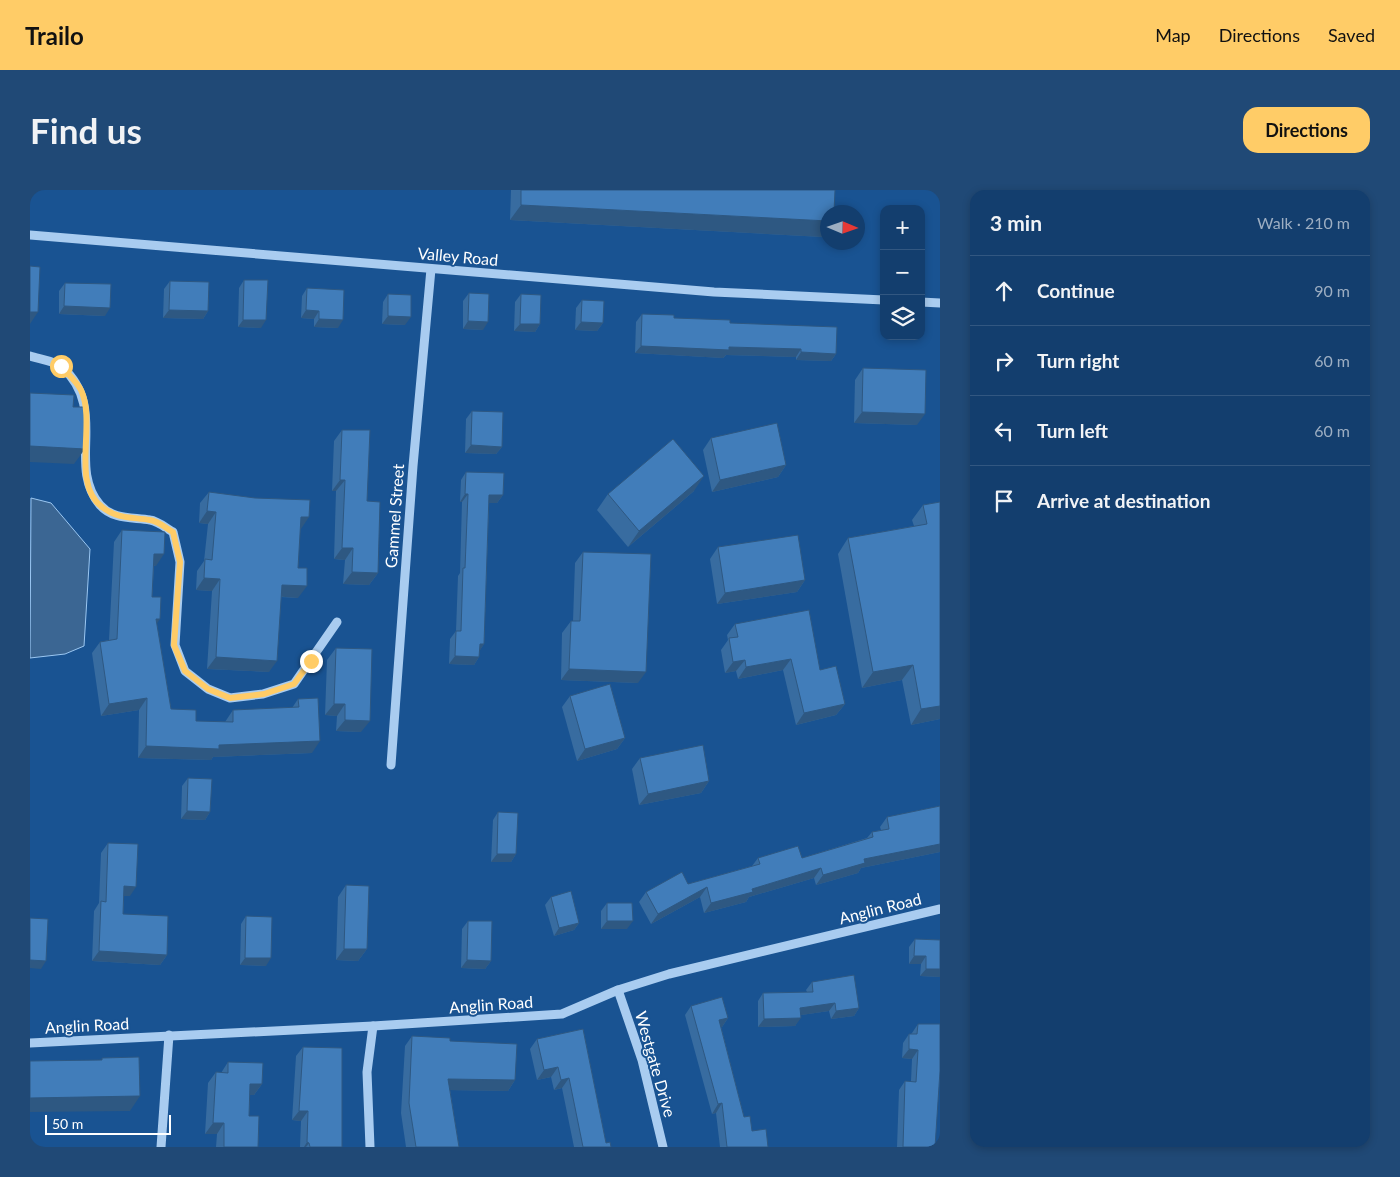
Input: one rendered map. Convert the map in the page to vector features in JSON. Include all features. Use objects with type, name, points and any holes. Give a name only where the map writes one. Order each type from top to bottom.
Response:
[{"type":"street","name":"Valley Road","points":[[30,235],[714,292],[880,300]]},
{"type":"street","name":"Gammel Street","points":[[391,765],[413,466],[431,269]]},
{"type":"street","points":[[925,302],[940,303]]},
{"type":"street","points":[[30,356],[61,366],[80,390],[88,423],[85,470],[91,492],[101,507],[120,517],[152,520],[173,532],[180,562],[174,645],[185,671],[208,689],[230,698],[264,694],[294,684],[337,622]]},
{"type":"street","name":"Anglin Road","points":[[30,1043],[373,1026],[562,1014],[618,990],[669,974],[940,909]]},
{"type":"street","name":"Westgate Drive","points":[[618,990],[642,1060],[663,1147]]},
{"type":"street","points":[[370,1147],[367,1072],[373,1026]]},
{"type":"street","points":[[161,1147],[169,1035]]},
{"type":"water","points":[[31,498],[51,503],[90,549],[84,646],[65,654],[30,658]]},
{"type":"building","points":[[521,190],[835,190],[834,205],[820,205],[820,221],[521,205]]},
{"type":"building","points":[[30,266],[40,267],[38,312],[30,312]]},
{"type":"building","points":[[244,280],[268,280],[266,320],[243,320]]},
{"type":"building","points":[[170,281],[209,282],[208,311],[169,310]]},
{"type":"building","points":[[65,283],[111,284],[110,308],[64,306]]},
{"type":"building","points":[[307,288],[344,290],[343,320],[319,319],[319,311],[306,310]]},
{"type":"building","points":[[469,293],[489,294],[488,322],[468,321]]},
{"type":"building","points":[[388,294],[411,295],[411,317],[388,316]]},
{"type":"building","points":[[521,294],[541,295],[540,324],[520,324]]},
{"type":"building","points":[[582,300],[604,301],[603,323],[581,322]]},
{"type":"building","points":[[642,314],[674,315],[674,318],[730,320],[730,323],[837,327],[836,354],[801,352],[801,349],[729,347],[729,350],[641,346]]},
{"type":"building","points":[[863,368],[926,370],[925,414],[862,412]]},
{"type":"building","points":[[30,393],[74,395],[73,407],[87,407],[85,449],[30,446]]},
{"type":"building","points":[[472,411],[503,412],[502,447],[471,445]]},
{"type":"building","points":[[777,423],[786,465],[720,480],[711,438]]},
{"type":"building","points":[[342,430],[370,430],[367,501],[380,502],[378,573],[352,572],[353,548],[342,548],[345,480],[340,480]]},
{"type":"building","points":[[673,439],[704,476],[639,531],[608,494]]},
{"type":"building","points":[[466,472],[504,473],[503,495],[489,495],[484,644],[480,644],[479,657],[455,656],[456,631],[461,631],[463,568],[465,568],[468,494],[465,494]]},
{"type":"building","points":[[209,492],[255,498],[310,500],[309,517],[301,517],[298,568],[307,568],[307,586],[282,585],[277,661],[216,657],[220,579],[204,578],[205,559],[212,560],[216,512],[207,511]]},
{"type":"building","points":[[940,502],[940,706],[921,709],[913,665],[873,672],[848,538],[927,524],[923,505]]},
{"type":"building","points":[[122,530],[165,532],[164,554],[154,554],[152,597],[161,597],[160,619],[156,619],[171,709],[196,710],[196,721],[233,722],[233,710],[299,707],[298,699],[318,698],[320,741],[219,745],[219,749],[146,746],[147,698],[109,704],[100,642],[117,639]]},
{"type":"building","points":[[798,535],[805,580],[725,593],[718,547]]},
{"type":"building","points":[[583,552],[651,554],[646,672],[569,669],[571,621],[580,621]]},
{"type":"building","points":[[809,610],[820,670],[836,666],[845,704],[804,713],[791,659],[746,667],[745,660],[733,662],[729,638],[738,637],[735,624]]},
{"type":"building","points":[[336,648],[372,649],[370,721],[345,720],[345,704],[334,704]]},
{"type":"building","points":[[610,684],[625,738],[585,749],[570,696]]},
{"type":"building","points":[[703,745],[709,781],[648,794],[640,758]]},
{"type":"building","points":[[188,778],[212,779],[210,812],[187,811]]},
{"type":"building","points":[[940,806],[940,844],[864,859],[865,863],[823,875],[821,868],[752,889],[753,892],[711,903],[707,887],[658,914],[646,892],[682,872],[688,884],[760,864],[758,858],[798,846],[802,858],[873,837],[872,832],[889,829],[887,817]]},
{"type":"building","points":[[498,812],[518,813],[516,854],[497,854]]},
{"type":"building","points":[[108,843],[138,844],[136,887],[124,886],[123,914],[168,916],[167,955],[99,951],[101,901],[106,902]]},
{"type":"building","points":[[346,885],[369,886],[367,949],[344,949]]},
{"type":"building","points":[[571,891],[579,923],[559,928],[551,897]]},
{"type":"building","points":[[607,903],[632,903],[633,921],[607,921]]},
{"type":"building","points":[[246,916],[272,917],[271,958],[245,958]]},
{"type":"building","points":[[30,918],[48,919],[46,961],[30,960]]},
{"type":"building","points":[[468,921],[492,921],[491,961],[467,960]]},
{"type":"building","points":[[915,939],[940,940],[940,969],[926,969],[926,956],[914,956]]},
{"type":"building","points":[[854,975],[859,1008],[836,1011],[835,1003],[800,1008],[801,1018],[764,1019],[763,993],[813,992],[812,982]]},
{"type":"building","points":[[722,997],[728,1018],[719,1020],[744,1117],[750,1116],[752,1131],[766,1129],[768,1147],[727,1147],[722,1103],[718,1104],[691,1006]]},
{"type":"building","points":[[918,1024],[940,1024],[940,1071],[935,1147],[903,1147],[905,1081],[916,1082],[918,1050],[909,1049],[909,1034],[917,1034]]},
{"type":"building","points":[[583,1029],[606,1143],[610,1142],[611,1147],[583,1147],[569,1078],[561,1080],[558,1067],[544,1070],[537,1039]]},
{"type":"building","points":[[412,1036],[450,1038],[450,1041],[517,1044],[515,1080],[448,1079],[459,1147],[416,1147],[409,1103]]},
{"type":"building","points":[[303,1047],[342,1048],[342,1147],[310,1147],[307,1142],[308,1111],[299,1111]]},
{"type":"building","points":[[139,1057],[140,1096],[30,1098],[30,1061],[102,1060],[102,1058]]},
{"type":"building","points":[[228,1062],[263,1063],[262,1084],[250,1084],[249,1116],[259,1116],[258,1147],[224,1147],[224,1123],[213,1123],[216,1072],[228,1073]]},
{"type":"route","points":[[61,366],[80,390],[88,423],[85,470],[91,492],[101,507],[120,517],[152,520],[173,532],[180,562],[174,645],[185,671],[208,689],[230,698],[264,694],[294,684],[311,661]]}]
